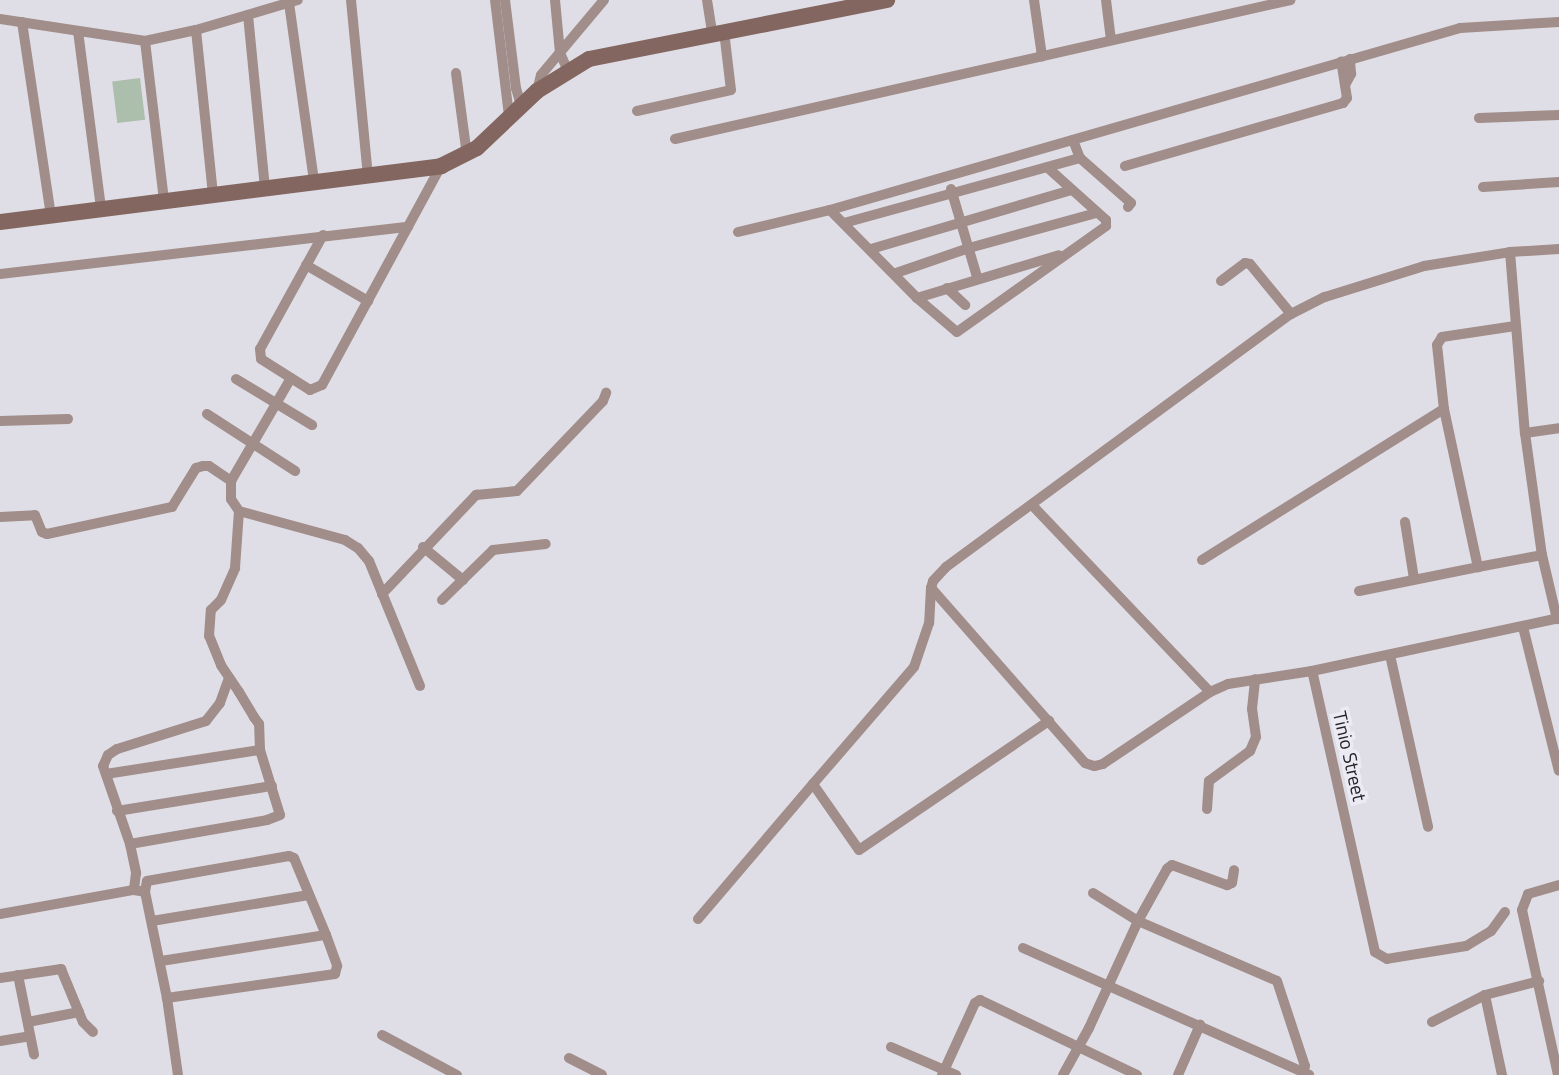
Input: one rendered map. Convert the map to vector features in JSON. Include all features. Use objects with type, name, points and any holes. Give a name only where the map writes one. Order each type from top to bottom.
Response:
[{"type":"street","points":[[351,0],[368,175]]},
{"type":"street","points":[[495,0],[515,111]]},
{"type":"street","points":[[505,0],[516,88],[515,111]]},
{"type":"street","points":[[555,0],[560,53],[568,71]]},
{"type":"street","points":[[537,91],[541,75],[604,0]]},
{"type":"street","points":[[637,111],[731,90],[718,32],[707,0]]},
{"type":"street","points":[[0,222],[441,166],[467,156],[537,91],[589,58],[887,0]]},
{"type":"street","points":[[1034,0],[1042,56]]},
{"type":"street","points":[[1106,0],[1111,40]]},
{"type":"street","points":[[675,139],[1291,0]]},
{"type":"street","points":[[0,19],[145,41],[196,30],[294,1],[314,182]]},
{"type":"street","points":[[248,15],[265,188]]},
{"type":"street","points":[[22,22],[51,217]]},
{"type":"street","points":[[738,232],[831,210],[1460,28],[1559,22]]},
{"type":"street","points":[[196,30],[213,195]]},
{"type":"street","points":[[78,31],[101,209]]},
{"type":"street","points":[[145,41],[163,201]]},
{"type":"street","points":[[1125,166],[1337,106],[1347,98],[1345,85],[1351,74],[1346,60]]},
{"type":"street","points":[[456,72],[467,156]]},
{"type":"street","points":[[1479,118],[1559,115]]},
{"type":"street","points":[[1073,141],[1080,158],[1131,203],[1128,207]]},
{"type":"street","points":[[844,223],[1080,158]]},
{"type":"street","points":[[323,235],[260,349],[261,359],[310,390],[322,385],[441,166]]},
{"type":"street","points":[[831,210],[918,298],[957,332],[1106,226],[1106,220],[1046,167]]},
{"type":"street","points":[[947,177],[977,277]]},
{"type":"street","points":[[1483,187],[1559,182]]},
{"type":"street","points":[[871,249],[1071,190]]},
{"type":"street","points":[[896,273],[969,248],[1096,213]]},
{"type":"street","points":[[0,274],[408,227]]},
{"type":"street","points":[[698,919],[915,667],[929,623],[932,588],[937,575],[1291,314],[1325,297],[1413,269],[1510,252],[1559,249]]},
{"type":"street","points":[[932,588],[1085,763],[1094,766],[1103,764],[1210,692],[1228,684],[1312,671],[1558,618],[1542,555],[1525,433],[1510,252]]},
{"type":"street","points":[[918,298],[977,277],[1065,254]]},
{"type":"street","points":[[1221,281],[1245,263],[1250,264],[1291,314]]},
{"type":"street","points":[[306,265],[368,301]]},
{"type":"street","points":[[947,288],[965,305]]},
{"type":"street","points":[[1478,567],[1444,409],[1437,345],[1443,338],[1515,326]]},
{"type":"street","points":[[291,378],[231,481],[230,499],[239,511],[345,540],[369,561],[420,686]]},
{"type":"street","points":[[236,379],[312,425]]},
{"type":"street","points":[[382,594],[476,495],[517,491],[603,401],[606,393]]},
{"type":"street","points":[[1202,560],[1444,409]]},
{"type":"street","points":[[207,414],[295,471]]},
{"type":"street","points":[[0,421],[68,419]]},
{"type":"street","points":[[1525,433],[1559,428]]},
{"type":"street","points":[[0,517],[35,515],[42,533],[47,534],[172,507],[196,468],[209,466],[231,481]]},
{"type":"street","points":[[1032,505],[1210,692]]},
{"type":"street","points":[[130,845],[275,819],[281,813],[260,750],[259,724],[229,678],[209,636],[211,610],[221,600],[235,568],[239,511]]},
{"type":"street","points":[[1405,522],[1414,579]]},
{"type":"street","points":[[442,600],[493,550],[546,544]]},
{"type":"street","points":[[424,547],[463,580]]},
{"type":"street","points":[[1359,591],[1542,555]]},
{"type":"street","points":[[1523,626],[1559,771]]},
{"type":"street","points":[[1390,655],[1428,827]]},
{"type":"street","name":"Tinio Street","points":[[1312,671],[1375,952],[1387,959],[1466,946],[1491,931],[1504,912]]},
{"type":"street","points":[[178,1075],[161,961],[152,921],[139,891],[130,845],[117,811],[105,761],[117,749],[206,721],[220,703],[229,678]]},
{"type":"street","points":[[1207,809],[1209,781],[1250,751],[1256,737],[1252,709],[1255,679]]},
{"type":"street","points":[[813,784],[859,850],[1049,721]]},
{"type":"street","points":[[106,774],[260,750]]},
{"type":"street","points":[[117,811],[272,786]]},
{"type":"street","points":[[0,914],[139,891],[148,880],[289,856],[294,858],[337,966],[335,974],[167,998]]},
{"type":"street","points":[[1063,1075],[1138,921],[1170,866],[1227,884],[1232,884],[1234,870]]},
{"type":"street","points":[[1558,1075],[1522,910],[1528,894],[1559,884]]},
{"type":"street","points":[[1023,948],[1305,1074],[1305,1066],[1277,981],[1138,921],[1093,893]]},
{"type":"street","points":[[152,921],[309,895]]},
{"type":"street","points":[[161,961],[326,935]]},
{"type":"street","points":[[0,978],[62,969],[79,1012],[93,1032]]},
{"type":"street","points":[[18,975],[34,1054]]},
{"type":"street","points":[[1432,1022],[1485,995],[1539,981]]},
{"type":"street","points":[[1485,995],[1502,1075]]},
{"type":"street","points":[[943,1072],[977,1001],[987,1002],[1137,1075]]},
{"type":"street","points":[[28,1022],[79,1012]]},
{"type":"street","points":[[1178,1075],[1200,1026]]},
{"type":"street","points":[[382,1035],[457,1075]]},
{"type":"street","points":[[0,1041],[30,1036]]},
{"type":"street","points":[[891,1047],[943,1072],[956,1075]]},
{"type":"street","points":[[569,1058],[602,1075]]},
{"type":"green space","points":[[140,78],[145,120],[117,123],[112,81]]}]
